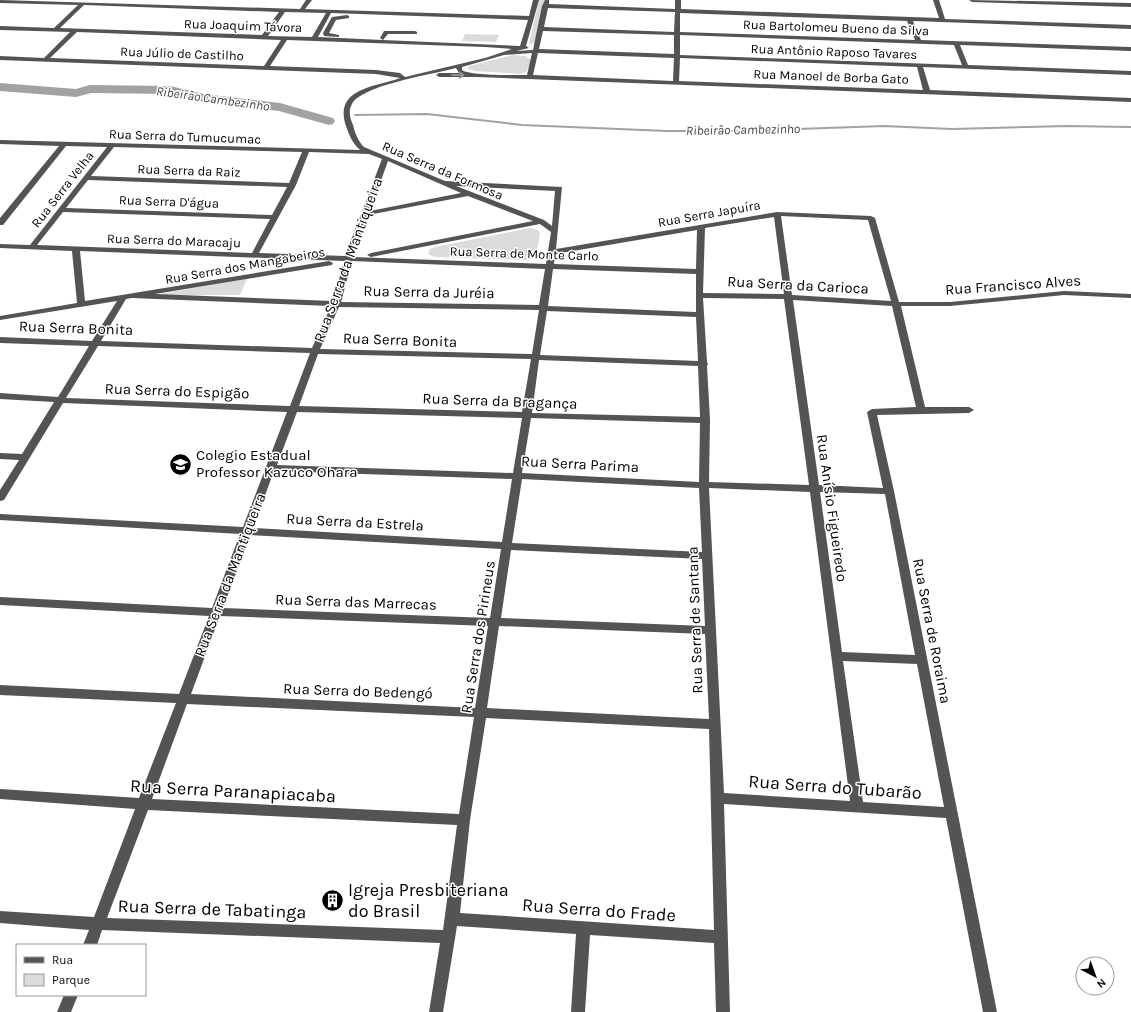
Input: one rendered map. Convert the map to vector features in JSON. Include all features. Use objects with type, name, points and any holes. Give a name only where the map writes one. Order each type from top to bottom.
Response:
[{"type":"street","points":[[301,11],[309,0]]},
{"type":"street","points":[[525,44],[536,0]]},
{"type":"street","points":[[676,83],[678,0]]},
{"type":"street","points":[[936,0],[944,20]]},
{"type":"street","points":[[972,0],[1131,6]]},
{"type":"street","points":[[0,1],[82,4],[103,2],[301,11],[531,18]]},
{"type":"street","points":[[419,76],[478,75],[530,77],[546,3],[678,12],[1131,27]]},
{"type":"street","points":[[55,30],[82,4]]},
{"type":"street","points":[[264,37],[283,10]]},
{"type":"street","points":[[314,39],[329,12]]},
{"type":"street","points":[[410,39],[326,35],[334,18],[339,17],[429,20],[428,22]]},
{"type":"street","points":[[910,20],[918,41]]},
{"type":"street","points":[[322,24],[331,24]]},
{"type":"street","name":"Rua Joaquim Távora","points":[[0,28],[485,45],[525,44],[536,51]]},
{"type":"street","name":"Rua Bartolomeu Bueno da Silva","points":[[540,29],[1131,49]]},
{"type":"street","points":[[46,60],[75,31]]},
{"type":"street","points":[[383,38],[386,32],[414,33]]},
{"type":"street","points":[[266,68],[286,38]]},
{"type":"street","points":[[956,43],[966,67]]},
{"type":"street","name":"Rua Serra da Formosa","points":[[506,54],[525,44]]},
{"type":"street","name":"Rua Joaquim Távora","points":[[485,45],[506,54]]},
{"type":"street","name":"Rua Serra da Formosa","points":[[536,51],[506,54],[372,87],[349,102],[346,109],[348,123],[357,144],[370,152],[441,183],[541,222],[555,231]]},
{"type":"street","name":"Rua Antônio Raposo Tavares","points":[[536,51],[1131,73]]},
{"type":"street","name":"Rua Júlio de Castilho","points":[[0,58],[394,74]]},
{"type":"street","points":[[919,65],[927,92]]},
{"type":"street","points":[[459,66],[458,70],[462,73],[478,75]]},
{"type":"street","name":"Rua Serra da Formosa","points":[[372,87],[379,79],[387,75],[443,70]]},
{"type":"street","name":"Rua Júlio de Castilho","points":[[364,72],[387,82],[399,81]]},
{"type":"street","points":[[394,74],[402,76],[403,78],[399,81]]},
{"type":"street","name":"Rua Manoel de Borba Gato","points":[[530,77],[1131,100]]},
{"type":"street","name":"Rua Serra do Tumucumac","points":[[0,142],[370,152]]},
{"type":"street","points":[[0,224],[65,143]]},
{"type":"street","name":"Rua Serra Velha","points":[[32,247],[111,146]]},
{"type":"street","points":[[255,254],[292,185],[306,151]]},
{"type":"street","name":"Rua Serra da Mantiqueira","points":[[90,944],[315,351],[336,304],[348,260],[385,159]]},
{"type":"street","name":"Rua Serra da Raiz","points":[[86,178],[292,185]]},
{"type":"street","points":[[441,183],[559,189],[550,266]]},
{"type":"street","points":[[364,214],[469,194]]},
{"type":"street","name":"Rua Serra D'água","points":[[62,210],[275,217]]},
{"type":"street","name":"Rua Serra Japuíra","points":[[552,252],[777,214],[871,218],[896,304]]},
{"type":"street","name":"Rua Anísio Figueiredo","points":[[777,214],[857,806]]},
{"type":"street","name":"Rua Serra dos Mangabeiros","points":[[2,318],[348,260],[541,222]]},
{"type":"street","name":"Rua Serra de Santana","points":[[701,227],[699,295],[702,316],[704,364],[704,485],[718,798],[720,938],[723,1012]]},
{"type":"street","points":[[427,245],[419,252],[422,259],[429,262]]},
{"type":"street","name":"Rua Serra do Maracaju","points":[[0,246],[255,254],[348,260]]},
{"type":"street","points":[[76,248],[81,305]]},
{"type":"street","points":[[272,272],[273,255]]},
{"type":"street","name":"Rua Serra de Monte Carlo","points":[[348,260],[700,272]]},
{"type":"street","name":"Rua Serra dos Pirineus","points":[[436,1012],[452,919],[464,820],[482,713],[550,266]]},
{"type":"street","name":"Rua Francisco Alves","points":[[896,304],[950,304],[1064,293],[1131,296]]},
{"type":"street","name":"Rua Serra da Carioca","points":[[699,295],[789,297],[896,304]]},
{"type":"street","points":[[0,498],[60,400],[128,297]]},
{"type":"street","name":"Rua Serra da Juréia","points":[[128,297],[336,304],[544,308],[702,316]]},
{"type":"street","points":[[896,304],[921,410],[969,410]]},
{"type":"street","name":"Rua Serra Bonita","points":[[0,340],[536,357],[704,364]]},
{"type":"street","name":"Rua Serra do Espigão","points":[[0,396],[60,400],[293,409]]},
{"type":"street","name":"Rua Serra da Bragança","points":[[293,409],[705,420]]},
{"type":"street","name":"Rua Serra de Roraima","points":[[921,410],[872,412],[889,491],[920,660],[990,1012]]},
{"type":"street","points":[[0,456],[25,457]]},
{"type":"street","name":"Rua Serra Parima","points":[[271,468],[889,491]]},
{"type":"street","name":"Rua Serra da Estrela","points":[[0,516],[507,546],[707,556]]},
{"type":"street","name":"Rua Serra das Marrecas","points":[[0,601],[216,612],[710,630]]},
{"type":"street","points":[[837,656],[920,660]]},
{"type":"street","name":"Rua Serra do Bedengó","points":[[0,690],[183,700],[714,724]]},
{"type":"street","name":"Rua Serra Paranapiacaba","points":[[0,794],[143,804],[464,820]]},
{"type":"street","name":"Rua Serra do Tubarão","points":[[718,798],[950,813]]},
{"type":"street","name":"Rua Serra de Tabatinga","points":[[0,917],[98,924],[448,937]]},
{"type":"street","name":"Rua Serra do Frade","points":[[452,919],[720,938]]},
{"type":"street","points":[[578,1012],[583,928]]},
{"type":"street","points":[[64,1012],[71,996]]},
{"type":"green space","points":[[539,0],[545,0],[535,43],[530,44],[529,43]]},
{"type":"green space","points":[[465,34],[499,35],[496,42],[462,41]]},
{"type":"green space","points":[[513,55],[526,56],[530,59],[531,62],[526,72],[520,74],[475,71],[467,69],[469,66]]},
{"type":"green space","points":[[530,228],[538,230],[540,234],[536,255],[528,260],[434,257],[428,254],[430,249],[435,247]]},
{"type":"green space","points":[[247,279],[240,295],[154,295]]},
{"type":"waterway","name":"Ribeirão Cambezinho","points":[[0,87],[76,93],[90,89],[170,90],[204,98],[280,107],[329,121]]},
{"type":"waterway","name":"Ribeirão Cambezinho","points":[[355,115],[427,114],[522,125],[667,131],[737,131],[884,126],[952,129],[1067,126],[1131,127]]},
{"type":"place","name":"Colegio Estadual Professor Kazuco Ohara","points":[[181,464]]},
{"type":"place","name":"Igreja Presbiteriana do Brasil","points":[[333,900]]}]
